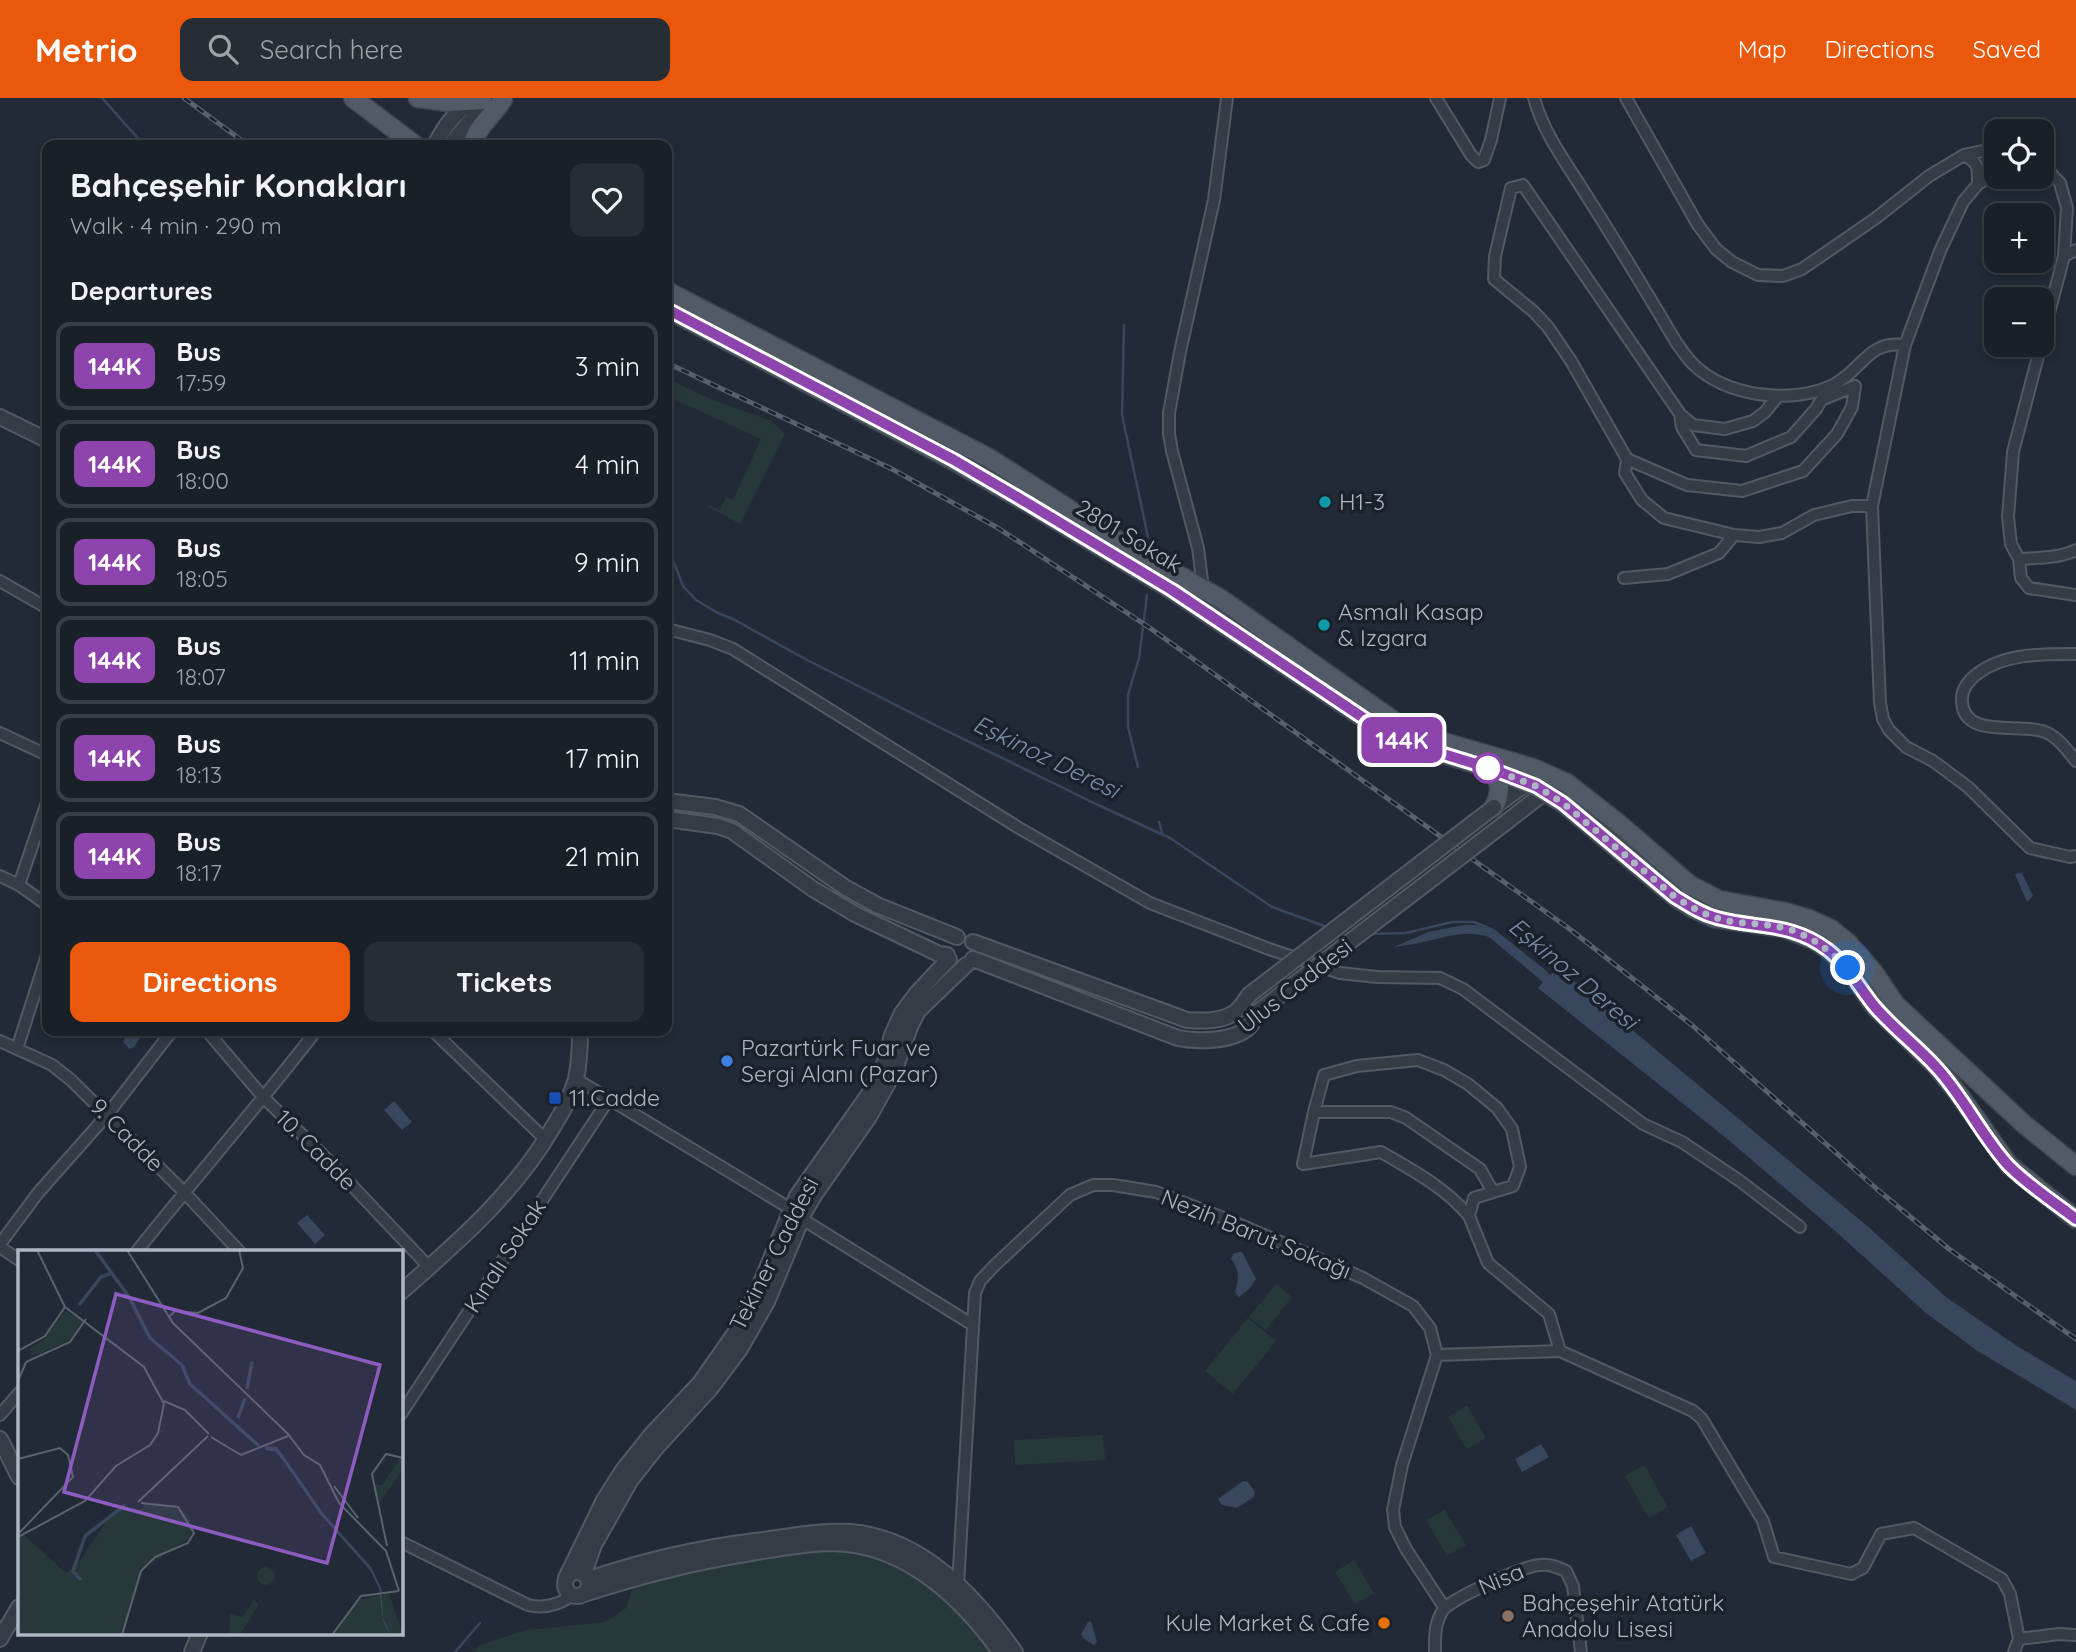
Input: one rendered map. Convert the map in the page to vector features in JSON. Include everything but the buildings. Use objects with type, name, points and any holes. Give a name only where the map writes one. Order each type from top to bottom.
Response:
[{"type":"main road","points":[[343,98],[397,140]]},
{"type":"main road","points":[[353,98],[408,140]]},
{"type":"main road","points":[[370,98],[422,140]]},
{"type":"main road","points":[[418,98],[448,102],[496,99],[498,109],[479,129],[475,140]]},
{"type":"main road","name":"2801 Sokak","points":[[672,294],[989,458],[1122,542],[1203,588],[1400,725],[1537,781],[1675,897],[1694,909],[1714,918],[1783,928],[1814,940],[1848,968],[1875,1007],[1937,1067],[2009,1166],[2076,1219]]},
{"type":"main road","name":"2801 Sokak","points":[[672,312],[954,460],[1153,579],[1389,735],[1537,781]]},
{"type":"main road","points":[[1153,579],[1170,580],[1197,595],[1201,594],[1203,588]]},
{"type":"main road","points":[[1492,769],[1499,783],[1499,797],[1494,807]]},
{"type":"main road","points":[[1537,781],[1573,786],[1690,885],[1719,901],[1784,912],[1809,919],[1838,934],[1875,974],[1895,1004],[2025,1125],[2076,1166]]},
{"type":"street","points":[[1203,588],[1198,548],[1172,451],[1169,413],[1214,200],[1227,98]]},
{"type":"street","points":[[1436,98],[1478,162],[1484,160],[1491,140],[1500,98]]},
{"type":"street","points":[[1534,98],[1538,114],[1550,138],[1676,342],[1693,364],[1722,384],[1749,392],[1778,396],[1805,395],[1833,385],[1881,346],[1891,343],[1905,345]]},
{"type":"street","points":[[1626,98],[1698,225],[1716,250],[1732,262],[1758,275],[1783,276],[1802,270],[1876,218],[1929,176],[1964,155],[1984,151]]},
{"type":"street","points":[[438,140],[456,113],[464,107],[496,99]]},
{"type":"street","points":[[455,140],[467,123],[496,99]]},
{"type":"street","points":[[1964,155],[1973,160],[1978,169],[1978,184]]},
{"type":"street","points":[[2054,177],[2060,183],[2067,208],[2064,256],[2054,295]]},
{"type":"street","points":[[1984,181],[1963,202],[1940,251],[1905,345],[1872,506],[1880,703],[1883,719],[1889,730],[1906,747],[1933,761],[1968,787],[2030,848],[2076,856]]},
{"type":"street","points":[[1778,396],[1753,421],[1725,429],[1693,425],[1679,414],[1523,185],[1511,188],[1495,256],[1494,279],[1534,312],[1548,327],[1571,361],[1627,459],[1626,473],[1642,500],[1664,518],[1734,535],[1759,537],[1782,533],[1814,515],[1852,506],[1872,506]]},
{"type":"street","points":[[2064,256],[2076,250]]},
{"type":"street","points":[[2038,357],[2013,452],[2008,517],[2011,544],[2019,559],[2021,578],[2029,588],[2076,595]]},
{"type":"street","points":[[1627,459],[1687,485],[1741,491],[1803,471],[1837,434],[1852,407],[1855,386],[1821,400],[1791,438],[1746,456],[1696,450],[1682,426],[1679,414]]},
{"type":"street","points":[[0,417],[42,438]]},
{"type":"street","points":[[1624,578],[1668,574],[1719,553],[1734,535]]},
{"type":"street","points":[[2019,559],[2043,558],[2076,550]]},
{"type":"street","points":[[0,581],[42,605]]},
{"type":"street","points":[[672,630],[733,649],[1019,828],[1150,903],[1340,974],[1440,978],[1463,989],[1643,1124],[1682,1143],[1717,1165],[1800,1227]]},
{"type":"street","points":[[2076,654],[2041,654],[2009,659],[1984,668],[1966,682],[1961,700],[1965,714],[1972,720],[1989,728],[2016,727],[2044,731],[2062,743],[2076,761]]},
{"type":"street","points":[[0,733],[42,753]]},
{"type":"street","name":"Ulus Caddesi","points":[[672,802],[715,807],[739,814],[856,894],[877,905],[1186,1020],[1206,1021],[1236,1013],[1249,995],[1494,807],[1537,781]]},
{"type":"street","name":"Ulus Caddesi","points":[[672,820],[718,826],[732,831],[813,890],[855,914],[948,957],[956,965],[969,962],[1178,1038],[1196,1041],[1214,1039],[1248,1028],[1259,1011],[1509,820],[1537,781]]},
{"type":"street","points":[[19,885],[42,817]]},
{"type":"street","points":[[0,876],[19,885],[42,901]]},
{"type":"street","points":[[948,957],[949,942],[957,937]]},
{"type":"street","points":[[969,962],[976,951],[973,942]]},
{"type":"street","name":"Tekiner Caddesi","points":[[582,1585],[576,1571],[566,1578],[604,1500],[622,1470],[700,1383],[734,1333],[757,1292],[803,1186],[869,1094],[885,1062],[892,1035],[902,1013],[948,957]]},
{"type":"street","name":"Tekiner Caddesi","points":[[582,1585],[592,1548],[630,1480],[656,1447],[710,1389],[740,1349],[767,1302],[815,1194],[876,1104],[894,1072],[909,1027],[918,1011],[969,962]]},
{"type":"street","points":[[17,1049],[42,971]]},
{"type":"street","points":[[18,1259],[0,1246],[38,1194],[107,1115],[168,1036]]},
{"type":"street","name":"10. Cadde","points":[[210,1036],[264,1098],[324,1156],[429,1267]]},
{"type":"street","points":[[139,1250],[312,1036]]},
{"type":"street","points":[[438,1036],[546,1140]]},
{"type":"street","points":[[402,1291],[487,1213],[546,1140],[576,1079],[580,1036]]},
{"type":"street","name":"9. Cadde","points":[[0,1041],[52,1065],[71,1080],[238,1250]]},
{"type":"street","points":[[1469,1216],[1474,1198],[1513,1186],[1520,1167],[1512,1129],[1497,1108],[1468,1084],[1444,1070],[1418,1060],[1357,1066],[1324,1075],[1303,1164],[1381,1152],[1441,1190],[1469,1216],[1488,1263],[1549,1314],[1559,1351]]},
{"type":"street","points":[[576,1079],[791,1209]]},
{"type":"street","name":"Kınalı Sokak","points":[[402,1412],[609,1099]]},
{"type":"street","points":[[1314,1112],[1391,1112],[1406,1118],[1480,1169],[1493,1192]]},
{"type":"street","name":"Nezih Barut Sokağı","points":[[958,1585],[975,1293],[980,1281],[994,1266],[1070,1195],[1093,1185],[1113,1185],[1156,1192],[1229,1220],[1363,1278],[1422,1315],[1430,1328],[1437,1355]]},
{"type":"street","points":[[802,1219],[974,1325]]},
{"type":"street","points":[[1435,1652],[1435,1624],[1444,1607],[1406,1549],[1395,1527],[1393,1510],[1402,1465],[1437,1355],[1559,1351],[1693,1411],[1702,1419],[1763,1521],[1774,1557],[1851,1574],[1863,1568],[1881,1534],[1914,1528],[2002,1579],[2010,1594],[2019,1639],[2014,1652]]},
{"type":"street","points":[[0,1415],[18,1394]]},
{"type":"street","points":[[0,1439],[18,1475]]},
{"type":"street","name":"Tekiner Caddesi","points":[[582,1585],[616,1570],[670,1555],[803,1535],[853,1532],[887,1540],[944,1572],[1001,1632],[1015,1652]]},
{"type":"street","points":[[402,1542],[528,1605],[550,1606],[582,1585]]},
{"type":"street","name":"Tekiner Caddesi","points":[[582,1585],[702,1562],[836,1543],[874,1550],[904,1562],[932,1580],[976,1621],[1000,1652]]},
{"type":"street","points":[[592,1548],[599,1566],[616,1570]]},
{"type":"street","name":"Nisa","points":[[1444,1607],[1463,1595],[1537,1564],[1552,1564],[1566,1571],[1573,1586],[1581,1652]]},
{"type":"street","points":[[955,1600],[958,1585]]},
{"type":"street","points":[[0,1639],[18,1609]]},
{"type":"street","points":[[191,1652],[200,1634]]},
{"type":"street","points":[[2019,1639],[2059,1634],[2076,1635]]},
{"type":"shaded area","points":[[672,380],[710,399],[772,421],[785,434],[740,524],[708,505],[720,510],[726,497],[733,500],[761,439],[672,398]]},
{"type":"shaded area","points":[[1276,1284],[1292,1297],[1266,1330],[1249,1317]]},
{"type":"shaded area","points":[[1248,1318],[1276,1341],[1233,1394],[1205,1371]]},
{"type":"shaded area","points":[[1467,1405],[1486,1438],[1467,1449],[1448,1417]]},
{"type":"shaded area","points":[[1103,1435],[1105,1460],[1015,1465],[1014,1440]]},
{"type":"shaded area","points":[[1644,1465],[1668,1507],[1649,1518],[1625,1476]]},
{"type":"shaded area","points":[[1444,1510],[1466,1545],[1447,1556],[1426,1520]]},
{"type":"shaded area","points":[[830,1536],[968,1584],[1004,1652],[473,1652],[480,1645],[526,1630],[605,1622],[626,1608],[638,1570]]},
{"type":"shaded area","points":[[1354,1560],[1374,1593],[1355,1604],[1335,1572]]},
{"type":"water","points":[[2022,873],[2033,896],[2027,902],[2015,874]]},
{"type":"water","points":[[1464,925],[1490,929],[1550,975],[1558,968],[1866,1225],[1946,1297],[2017,1346],[2076,1381],[2076,1410],[1976,1350],[1926,1313],[1726,1138],[1538,988],[1543,982],[1489,937],[1458,934],[1394,947],[1428,932]]},
{"type":"water","points":[[127,1036],[140,1036],[134,1047],[129,1049],[123,1041]]},
{"type":"water","points":[[394,1101],[412,1122],[402,1130],[384,1110]]},
{"type":"water","points":[[307,1215],[325,1235],[315,1244],[297,1223]]},
{"type":"water","points":[[1242,1252],[1256,1279],[1239,1297],[1235,1292],[1237,1271],[1231,1259],[1233,1254]]},
{"type":"water","points":[[1541,1444],[1549,1457],[1522,1472],[1515,1459]]},
{"type":"water","points":[[1243,1481],[1248,1482],[1255,1492],[1254,1497],[1237,1508],[1222,1505],[1218,1499]]},
{"type":"water","points":[[1691,1526],[1706,1553],[1691,1561],[1676,1535]]},
{"type":"water","points":[[1091,1621],[1097,1642],[1094,1645],[1081,1634]]},
{"type":"waterway","name":"Eşkinoz Deresi","points":[[102,98],[140,140]]},
{"type":"waterway","points":[[1124,325],[1122,415],[1148,537]]},
{"type":"waterway","name":"Eşkinoz Deresi","points":[[672,557],[683,586],[696,600],[716,612],[943,729],[1170,838],[1272,907],[1327,927]]},
{"type":"waterway","points":[[1138,767],[1128,727],[1128,695],[1139,658],[1147,595]]},
{"type":"waterway","points":[[1159,822],[1162,833]]},
{"type":"waterway","name":"Eşkinoz Deresi","points":[[1368,934],[1406,933],[1452,922],[1474,922],[1493,930],[1546,972]]},
{"type":"waterway","points":[[455,1652],[480,1623]]},
{"type":"railway","points":[[184,98],[241,140]]},
{"type":"railway","points":[[672,365],[892,469],[998,528],[1150,628],[1571,930],[1693,1026],[1878,1190],[1949,1249],[2076,1339]]},
{"type":"bus line","name":"144K","points":[[672,312],[954,460],[1029,504],[1172,590],[1389,735],[1536,786],[1563,803],[1675,897],[1694,909],[1714,918],[1783,928],[1822,945],[1848,968],[1875,1007],[1937,1067],[2009,1166],[2076,1219]]},
{"type":"place","name":"H1-3","points":[[1325,502]]},
{"type":"place","name":"Asmalı Kasap & Izgara","points":[[1324,625]]},
{"type":"place","name":"Pazartürk Fuar ve Sergi Alanı (Pazar)","points":[[727,1061]]},
{"type":"place","name":"11.Cadde","points":[[555,1098]]},
{"type":"place","name":"Bahçeşehir Atatürk Anadolu Lisesi","points":[[1508,1616]]},
{"type":"place","name":"Kule Market & Cafe","points":[[1384,1623]]},
{"type":"route","points":[[1488,768],[1536,786],[1563,803],[1675,897],[1694,909],[1714,918],[1783,928],[1799,933],[1830,951],[1848,968]]}]
